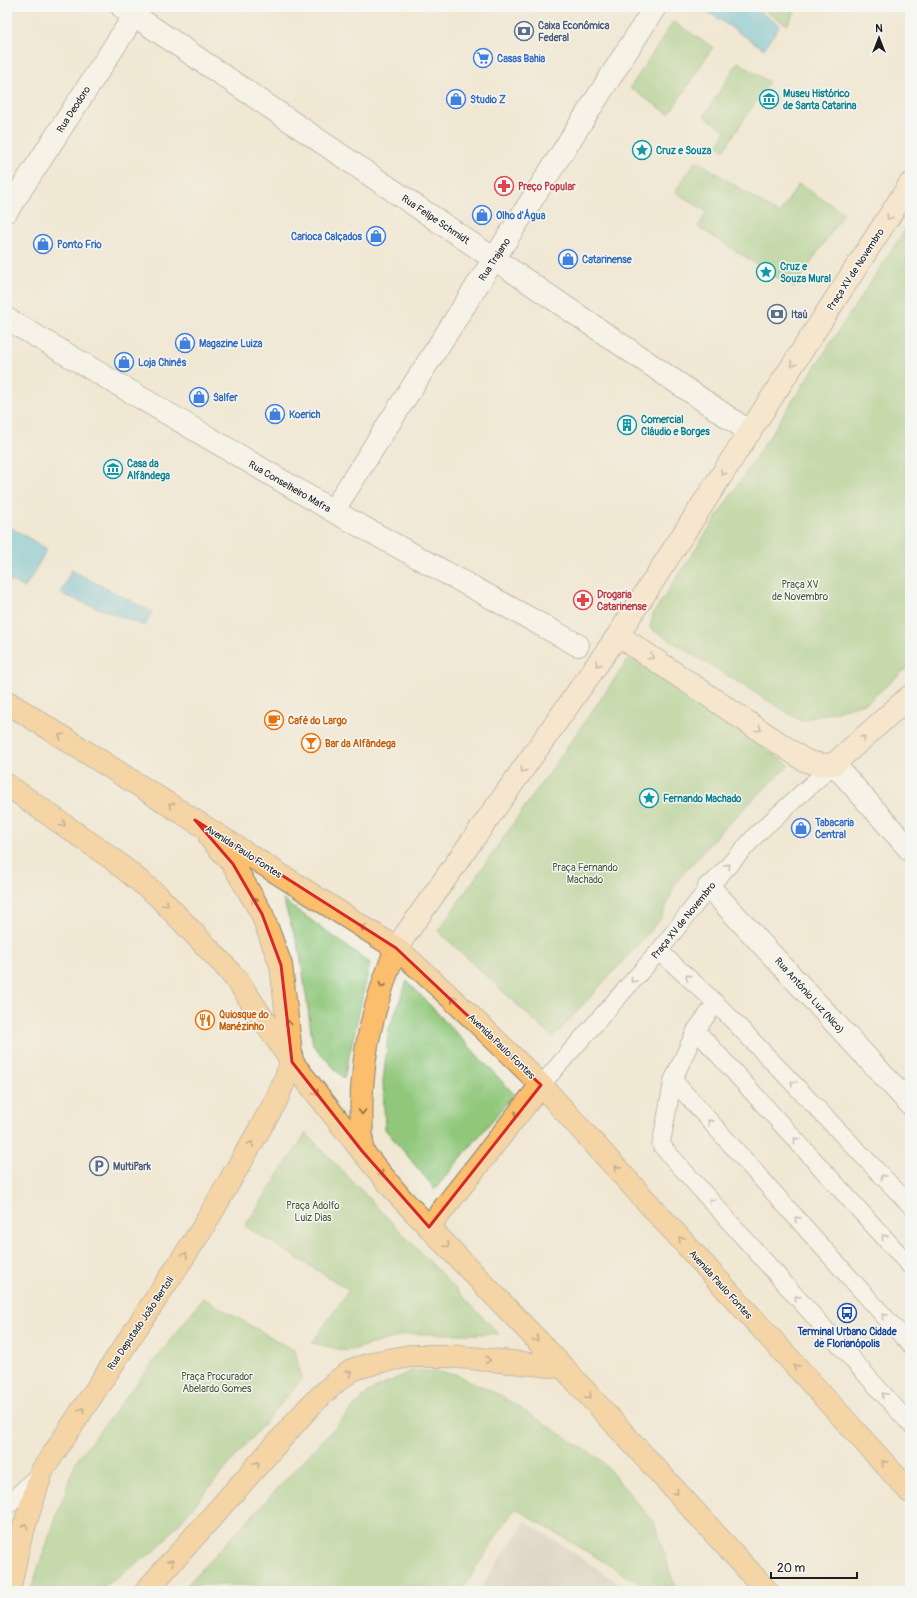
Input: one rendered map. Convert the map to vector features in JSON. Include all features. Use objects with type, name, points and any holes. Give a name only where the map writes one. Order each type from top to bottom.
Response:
[{"type":"main road","name":"Praça XV de Novembro","points":[[396,948],[618,636],[910,184]]},
{"type":"main road","points":[[618,636],[804,760],[815,764],[834,764]]},
{"type":"main road","name":"Praça XV de Novembro","points":[[834,764],[910,696]]},
{"type":"main road","name":"Avenida Paulo Fontes","points":[[7,702],[396,948],[440,986],[541,1085],[910,1492]]},
{"type":"main road","points":[[7,785],[111,858],[158,896],[224,965],[239,983],[292,1062],[400,1197],[563,1367],[767,1591]]},
{"type":"main road","points":[[195,820],[233,864],[262,914],[281,965],[292,1062]]},
{"type":"main road","points":[[362,1151],[362,1078],[370,1029],[381,988],[396,948]]},
{"type":"main road","name":"Rua Deputado João Bertoli","points":[[9,1591],[19,1543],[42,1471],[202,1229],[276,1101],[292,1062]]},
{"type":"main road","points":[[429,1227],[541,1085]]},
{"type":"main road","points":[[146,1591],[310,1406],[337,1381],[354,1369],[410,1356],[449,1356],[563,1367]]},
{"type":"street","name":"Rua Trajano","points":[[333,511],[655,7]]},
{"type":"street","name":"Rua Felipe Schmidt","points":[[132,10],[494,259],[750,432]]},
{"type":"street","name":"Rua Deodoro","points":[[7,212],[132,10]]},
{"type":"street","name":"Rua Conselheiro Mafra","points":[[7,319],[333,511],[578,645]]},
{"type":"street","points":[[834,764],[910,850]]},
{"type":"street","name":"Rua Antônio Luz (Nico)","points":[[709,887],[908,1098]]},
{"type":"lane","name":"Praça XV de Novembro","points":[[541,1085],[659,950],[709,887],[758,833],[834,764]]},
{"type":"lane","points":[[659,950],[716,1002],[910,1205]]},
{"type":"lane","points":[[716,1002],[696,1030],[672,1080],[661,1145],[910,1424]]},
{"type":"lane","points":[[696,1030],[910,1266]]},
{"type":"lane","points":[[672,1080],[910,1345]]},
{"type":"lane","points":[[7,1506],[42,1471]]},
{"type":"highlighted area","points":[[195,820],[396,948],[541,1085],[429,1227],[362,1151],[292,1062],[281,965],[262,914],[233,864]]},
{"type":"shaded area","points":[[526,1521],[631,1591],[478,1591]]},
{"type":"green space","points":[[759,7],[798,7],[787,25]]},
{"type":"green space","points":[[673,22],[713,47],[669,114],[630,88]]},
{"type":"green space","points":[[738,62],[769,82],[724,150],[717,146],[726,131],[704,116]]},
{"type":"green space","points":[[696,160],[779,214],[799,184],[844,213],[794,288],[698,227],[707,212],[675,192]]},
{"type":"green space","name":"Praça XV de Novembro","points":[[910,222],[910,665],[868,702],[801,721],[650,628],[653,614]]},
{"type":"green space","name":"Praça Fernando Machado","points":[[630,657],[789,765],[721,831],[676,882],[661,919],[553,1038],[438,931]]},
{"type":"green space","points":[[283,900],[370,963],[344,1079],[313,1045],[300,952]]},
{"type":"green space","points":[[407,981],[514,1094],[435,1189],[385,1129],[383,1082],[389,1030]]},
{"type":"green space","name":"Praça Adolfo Luiz Dias","points":[[306,1133],[499,1334],[407,1334],[347,1351],[312,1343],[349,1290],[245,1226]]},
{"type":"green space","name":"Praça Procurador Abelardo Gomes","points":[[203,1298],[295,1351],[302,1379],[156,1550],[97,1591],[30,1591],[76,1461]]},
{"type":"green space","points":[[413,1370],[455,1374],[500,1395],[601,1460],[655,1524],[676,1591],[652,1591],[515,1508],[461,1591],[261,1591],[257,1585],[187,1585],[368,1392]]},
{"type":"water","points":[[700,7],[752,7],[780,25],[764,49]]},
{"type":"water","points":[[7,525],[47,549],[25,588],[7,579]]},
{"type":"water","points":[[71,570],[152,612],[145,626],[61,594]]},
{"type":"place","name":"Caixa Econômica Federal","points":[[524,31]]},
{"type":"place","name":"Casas Bahia","points":[[483,58]]},
{"type":"place","name":"Studio Z","points":[[456,99]]},
{"type":"place","name":"Museu Histórico de Santa Catarina","points":[[769,99]]},
{"type":"place","name":"Cruz e Souza","points":[[642,150]]},
{"type":"place","name":"Preço Popular","points":[[504,186]]},
{"type":"place","name":"Olho d'Água","points":[[482,215]]},
{"type":"place","name":"Carioca Calçados","points":[[376,236]]},
{"type":"place","name":"Ponto Frio","points":[[43,244]]},
{"type":"place","name":"Catarinense","points":[[568,259]]},
{"type":"place","name":"Cruz e Souza Mural","points":[[766,272]]},
{"type":"place","name":"Itaú","points":[[777,314]]},
{"type":"place","name":"Magazine Luiza","points":[[185,343]]},
{"type":"place","name":"Loja Chinês","points":[[124,362]]},
{"type":"place","name":"Salfer","points":[[199,397]]},
{"type":"place","name":"Koerich","points":[[275,414]]},
{"type":"place","name":"Comercial Cláudio e Borges","points":[[627,425]]},
{"type":"place","name":"Casa da Alfândega","points":[[113,469]]},
{"type":"place","name":"Drogaria Catarinense","points":[[583,600]]},
{"type":"place","name":"Café do Largo","points":[[274,720]]},
{"type":"place","name":"Bar da Alfândega","points":[[311,743]]},
{"type":"place","name":"Fernando Machado","points":[[649,798]]},
{"type":"place","name":"Tabacaria Central","points":[[801,828]]},
{"type":"place","name":"Quiosque do Manézinho","points":[[205,1020]]},
{"type":"place","name":"MultiPark","points":[[99,1166]]},
{"type":"place","name":"Terminal Urbano Cidade de Florianópolis","points":[[847,1313]]}]
